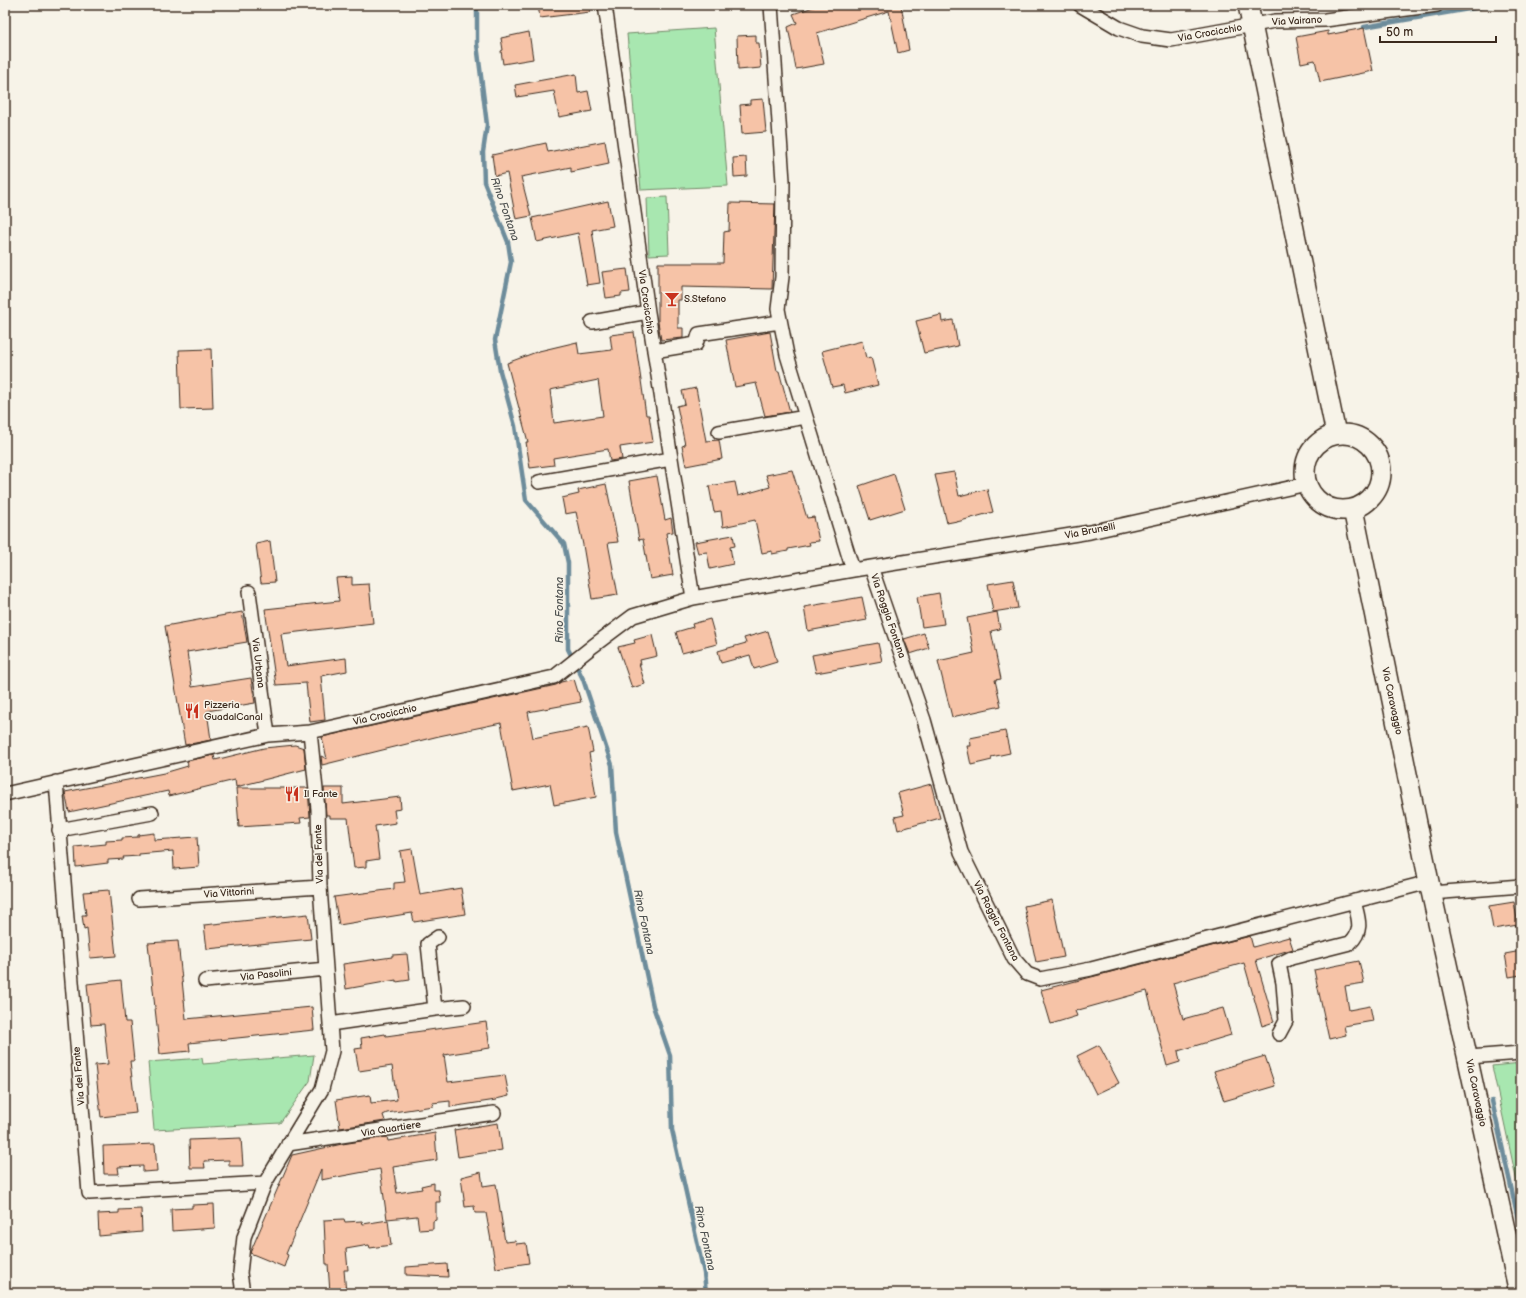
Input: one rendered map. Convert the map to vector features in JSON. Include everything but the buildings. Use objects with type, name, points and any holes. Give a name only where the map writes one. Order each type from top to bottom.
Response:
[{"type":"street","name":"Via Crocicchio","points":[[605,5],[648,312],[693,598]]},
{"type":"street","name":"Via Crocicchio","points":[[1080,5],[1119,28],[1142,36],[1171,40],[1253,26]]},
{"type":"street","points":[[1248,5],[1336,434]]},
{"type":"street","name":"Via Vairano","points":[[1253,26],[1275,21],[1343,18],[1437,5]]},
{"type":"street","points":[[775,7],[782,181],[782,277],[778,309],[787,354],[853,570]]},
{"type":"street","points":[[592,322],[648,312]]},
{"type":"street","points":[[654,351],[696,344],[699,334],[780,322]]},
{"type":"street","points":[[719,432],[806,417]]},
{"type":"street","points":[[1336,434],[1349,434],[1361,438],[1372,446],[1379,457],[1382,470],[1380,483],[1374,495],[1365,504],[1353,509],[1341,510],[1330,508],[1320,502],[1312,494],[1306,484],[1304,471],[1310,452],[1324,439],[1336,434]]},
{"type":"street","points":[[540,482],[671,459]]},
{"type":"street","name":"Via Brunelli","points":[[871,567],[1090,532],[1306,484]]},
{"type":"street","name":"Via Caravaggio","points":[[1353,509],[1430,888],[1469,1057],[1519,1293]]},
{"type":"street","name":"Via Crocicchio","points":[[5,794],[268,735],[310,732],[554,677],[633,616],[693,598],[871,567]]},
{"type":"street","name":"Via Roggia Fontana","points":[[871,567],[924,720],[962,852],[1014,958],[1027,974],[1040,979],[1091,969],[1354,901],[1430,888]]},
{"type":"street","name":"Via Urbana","points":[[249,592],[268,735]]},
{"type":"street","name":"Via del Fante","points":[[243,1293],[240,1273],[244,1237],[265,1183],[322,1089],[332,1051],[320,887],[318,809],[310,732]]},
{"type":"street","name":"Via del Fante","points":[[56,782],[89,1193],[265,1183]]},
{"type":"street","points":[[59,830],[152,813]]},
{"type":"street","points":[[1430,888],[1521,886]]},
{"type":"street","name":"Via Vittorini","points":[[139,900],[320,887]]},
{"type":"street","points":[[1279,1034],[1286,1021],[1283,983],[1279,964],[1291,958],[1350,943],[1357,936],[1359,925],[1354,901]]},
{"type":"street","points":[[435,1009],[428,944],[438,936]]},
{"type":"street","name":"Via Pasolini","points":[[205,981],[326,969]]},
{"type":"street","points":[[330,1024],[464,1006]]},
{"type":"street","points":[[1469,1057],[1521,1053]]},
{"type":"street","name":"Via Quartiere","points":[[288,1144],[494,1113]]},
{"type":"green space","points":[[714,28],[728,186],[641,190],[627,34]]},
{"type":"green space","points":[[667,197],[669,254],[649,255],[647,198]]},
{"type":"green space","points":[[314,1055],[310,1081],[280,1123],[154,1130],[148,1062],[202,1058],[203,1064]]},
{"type":"green space","points":[[1521,1063],[1521,1201],[1492,1066]]},
{"type":"waterway","name":"Rino Fontana","points":[[477,5],[477,44],[487,125],[483,152],[484,182],[508,242],[511,262],[495,340],[500,371],[515,426],[526,500],[564,544],[568,563],[568,649],[583,679],[612,765],[616,832],[653,1006],[670,1055],[672,1130],[704,1273],[706,1293]]},
{"type":"waterway","points":[[1364,27],[1492,5]]},
{"type":"waterway","points":[[1492,1101],[1521,1232]]},
{"type":"place","name":"S.Stefano","points":[[672,299]]},
{"type":"place","name":"Pizzeria GuadalCanal","points":[[192,711]]},
{"type":"place","name":"Il Fante","points":[[292,794]]}]
